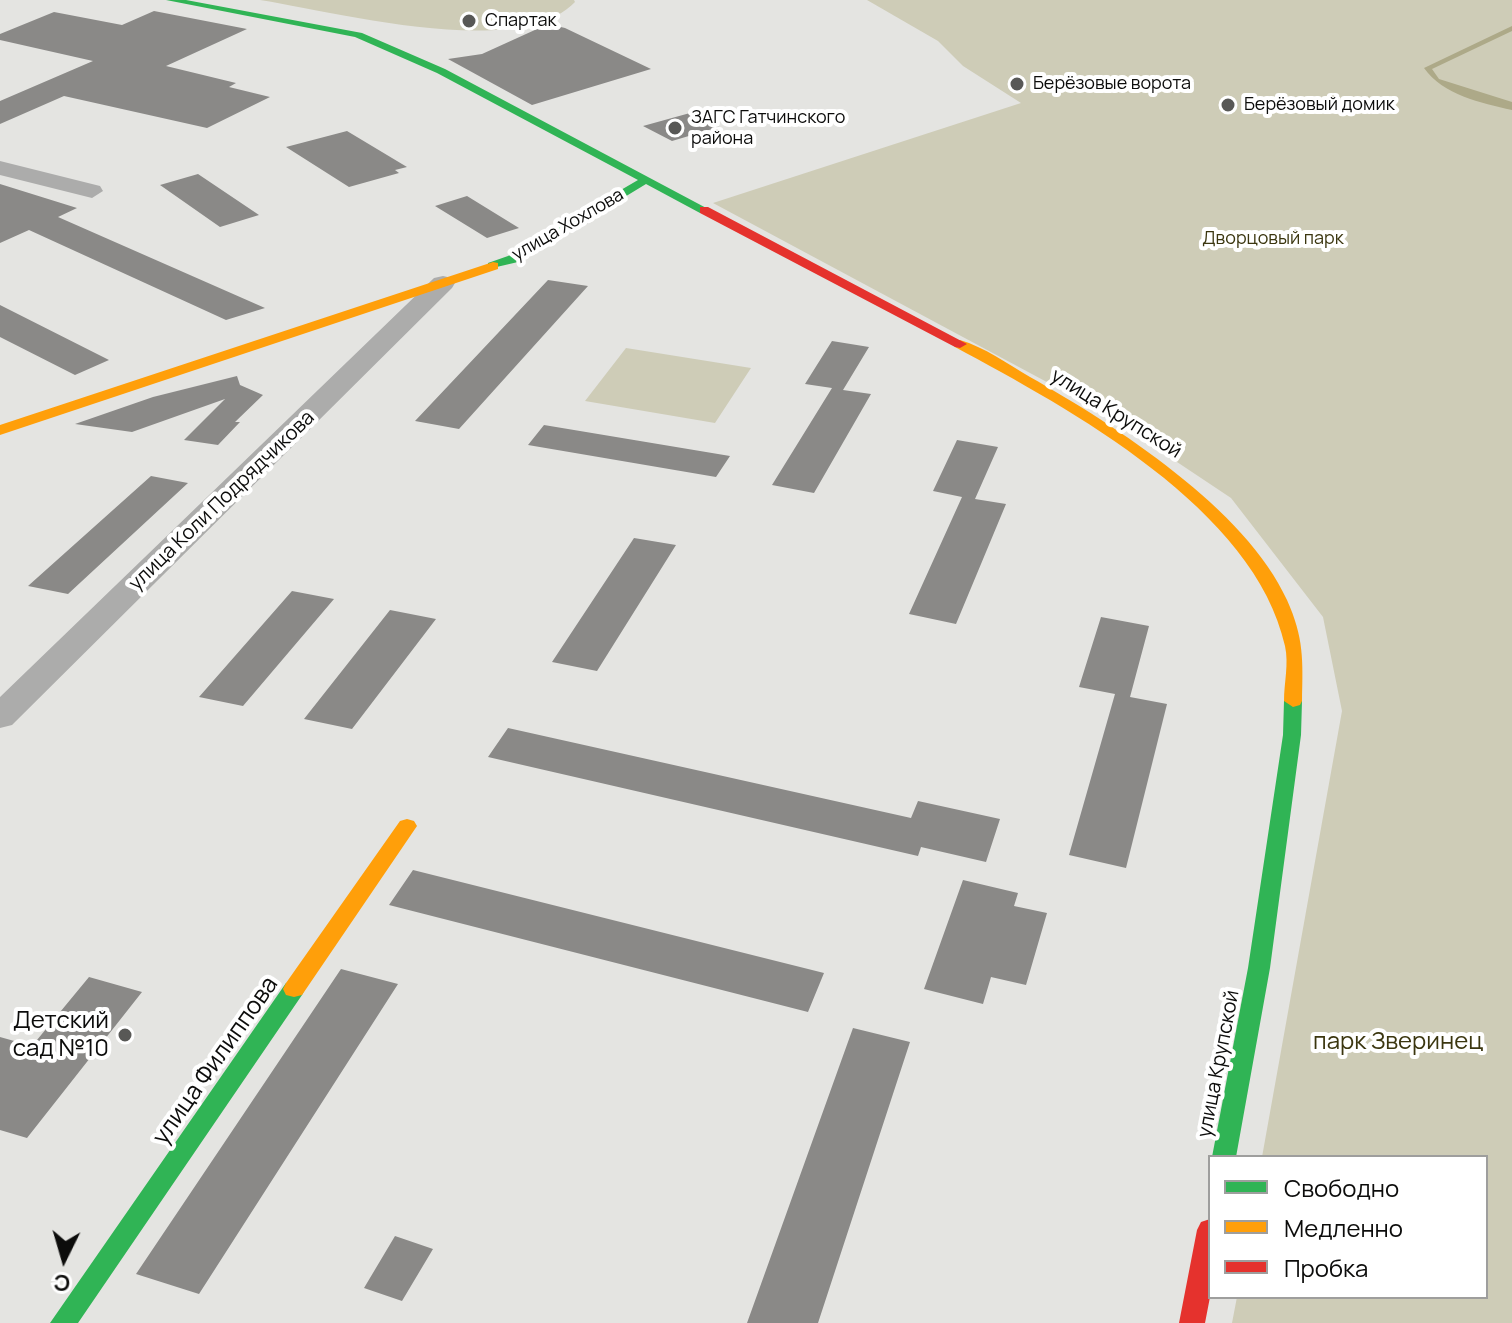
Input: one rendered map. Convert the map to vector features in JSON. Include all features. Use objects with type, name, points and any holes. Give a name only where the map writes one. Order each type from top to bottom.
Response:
[{"type":"street","name":"улица Хохлова","points":[[171,0],[338,30],[377,41],[647,179]]},
{"type":"street","points":[[0,168],[92,191]]},
{"type":"street","name":"улица Хохлова","points":[[0,430],[513,259],[647,179]]},
{"type":"street","name":"улица Крупской","points":[[647,179],[978,354],[1147,455],[1223,523],[1273,590],[1294,646],[1292,735],[1259,968],[1224,1155]]},
{"type":"street","name":"улица Коли Подрядчикова","points":[[0,717],[443,283]]},
{"type":"street","points":[[377,304],[403,305],[408,308],[408,317]]},
{"type":"street","name":"улица Филиппова","points":[[63,1323],[407,826]]},
{"type":"street","points":[[1192,1323],[1208,1240]]},
{"type":"green space","name":"Спартак","points":[[260,0],[575,2],[549,19],[513,28],[471,30],[425,28]]},
{"type":"green space","name":"Дворцовый парк","points":[[867,0],[1512,0],[1512,1323],[1232,1323],[1237,1299],[1488,1299],[1488,1155],[1262,1155],[1342,711],[1323,617],[1231,498],[1099,410],[713,203],[1021,103],[963,66],[938,41]]},
{"type":"green space","points":[[626,348],[751,368],[715,423],[585,401]]},
{"type":"shaded area","points":[[1512,26],[1512,31],[1432,69],[1439,79],[1512,102],[1512,110],[1452,91],[1424,68]]},
{"type":"building","points":[[154,11],[247,29],[166,66],[236,83],[229,87],[270,97],[207,128],[64,96],[0,124],[0,101],[93,61],[0,40],[0,34],[54,12],[122,25]]},
{"type":"building","points":[[548,24],[565,28],[651,69],[532,105],[448,59],[482,54]]},
{"type":"building","name":"ЗАГС Гатчинского района","points":[[690,113],[719,127],[672,141],[643,126]]},
{"type":"building","points":[[347,131],[407,167],[395,170],[399,173],[349,187],[286,147]]},
{"type":"building","points":[[198,174],[259,215],[220,227],[160,185]]},
{"type":"building","points":[[0,184],[77,208],[58,217],[265,308],[226,320],[29,230],[0,243]]},
{"type":"building","points":[[467,196],[519,228],[487,238],[435,206]]},
{"type":"building","points":[[548,280],[588,286],[459,429],[415,421]]},
{"type":"building","points":[[0,305],[109,360],[75,375],[0,337]]},
{"type":"building","points":[[832,341],[869,347],[843,390],[871,394],[814,493],[772,485],[832,388],[805,384]]},
{"type":"building","points":[[237,376],[240,385],[263,395],[235,422],[240,422],[218,445],[184,440],[225,399],[132,432],[75,424],[153,397]]},
{"type":"building","points":[[544,425],[730,456],[716,477],[528,445]]},
{"type":"building","points":[[957,440],[998,447],[975,499],[1006,504],[956,624],[909,614],[962,497],[933,491]]},
{"type":"building","points":[[151,476],[188,483],[68,594],[28,586]]},
{"type":"building","points":[[634,538],[676,545],[597,671],[552,662]]},
{"type":"building","points":[[292,591],[334,599],[243,706],[199,697]]},
{"type":"building","points":[[390,610],[436,619],[352,729],[304,719]]},
{"type":"building","points":[[1101,617],[1149,626],[1130,697],[1167,704],[1126,868],[1069,855],[1115,694],[1079,687]]},
{"type":"building","points":[[508,728],[911,818],[918,801],[1000,819],[986,862],[921,847],[918,856],[488,757]]},
{"type":"building","points":[[413,870],[824,973],[808,1012],[389,905]]},
{"type":"building","points":[[963,880],[1018,893],[1014,906],[1047,913],[1026,985],[991,977],[983,1004],[924,989]]},
{"type":"building","points":[[341,969],[398,984],[199,1294],[136,1274]]},
{"type":"building","points":[[89,977],[142,992],[27,1138],[0,1130],[0,1037],[32,1046]]},
{"type":"building","points":[[853,1028],[910,1042],[818,1323],[747,1323]]},
{"type":"building","points":[[395,1236],[433,1249],[402,1301],[364,1288]]},
{"type":"traffic: fast","points":[[171,0],[358,35],[441,71],[704,210]]},
{"type":"traffic: fast","points":[[493,266],[513,259],[647,179]]},
{"type":"traffic: fast","points":[[1224,1155],[1259,968],[1292,735],[1293,701]]},
{"type":"traffic: fast","points":[[63,1323],[294,989]]},
{"type":"traffic: slow","points":[[0,430],[493,266]]},
{"type":"traffic: slow","points":[[960,344],[1107,430],[1159,467],[1207,508],[1247,552],[1277,598],[1294,646],[1293,701]]},
{"type":"traffic: slow","points":[[294,989],[407,826]]},
{"type":"traffic: jam","points":[[704,210],[960,344]]},
{"type":"traffic: jam","points":[[1192,1323],[1208,1240]]},
{"type":"place","name":"Спартак","points":[[469,21]]},
{"type":"place","name":"Берёзовые ворота","points":[[1017,84]]},
{"type":"place","name":"Берёзовый домик","points":[[1228,105]]},
{"type":"place","name":"ЗАГС Гатчинского района","points":[[675,128]]},
{"type":"place","name":"Детский сад №10","points":[[125,1035]]},
{"type":"park label","name":"парк Зверинец","points":[[1398,1042]]}]
